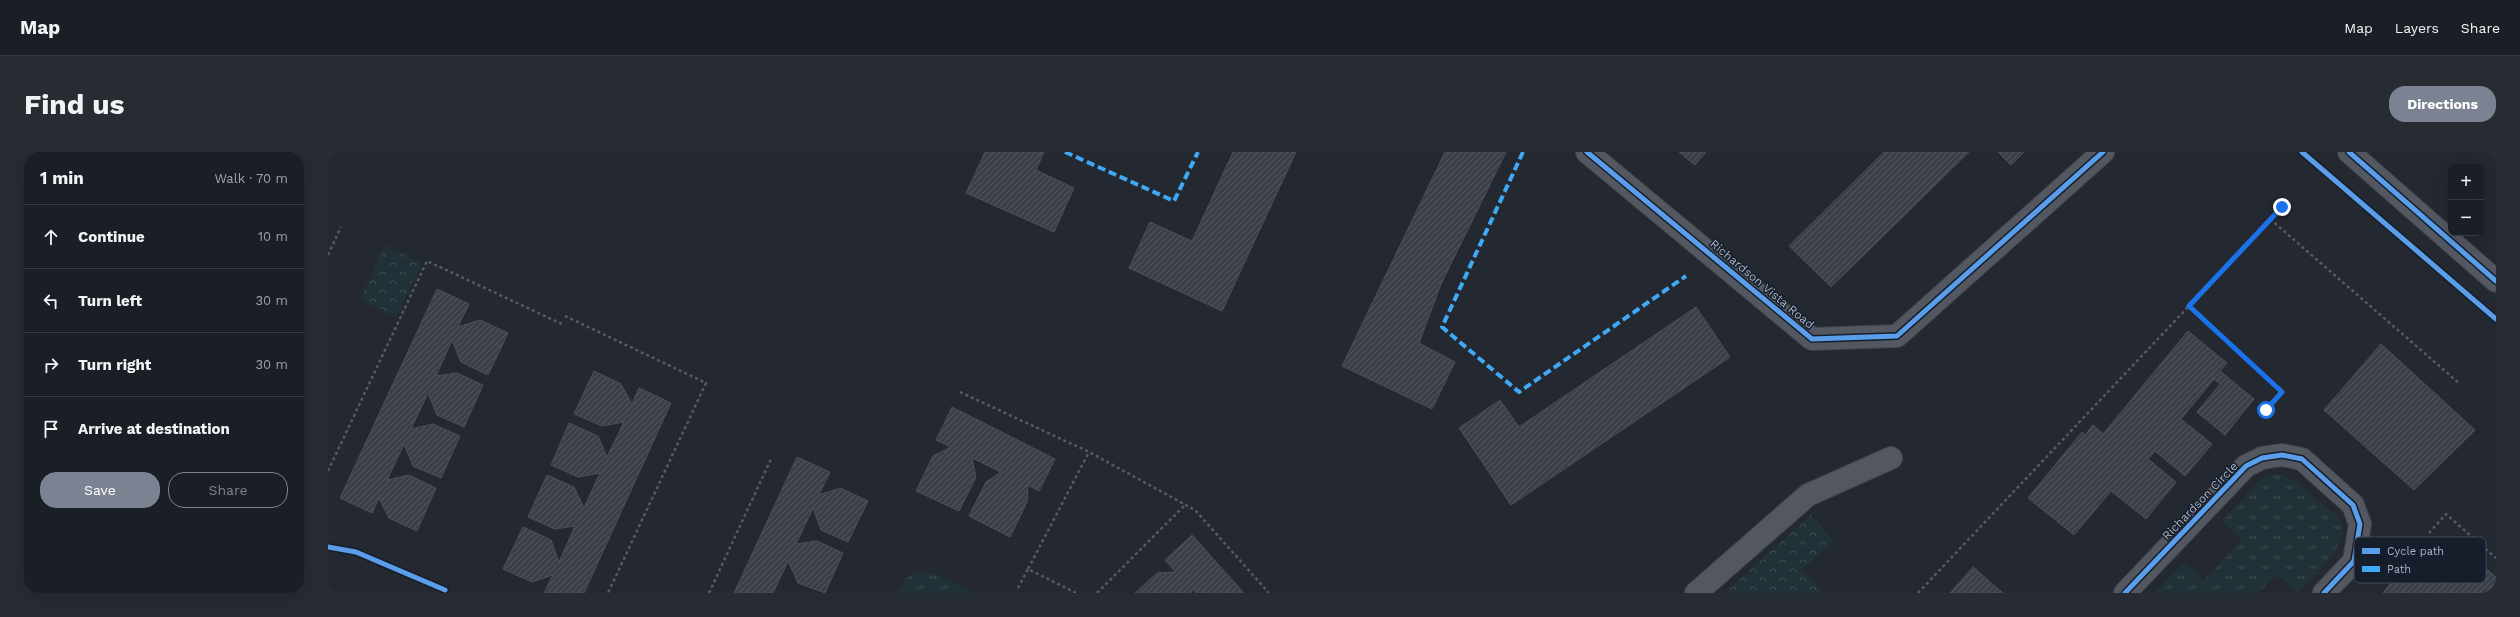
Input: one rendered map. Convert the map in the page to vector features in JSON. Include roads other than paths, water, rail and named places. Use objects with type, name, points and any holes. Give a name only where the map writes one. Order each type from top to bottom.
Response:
[{"type":"street","name":"Richardson Vista Road","points":[[1587,152],[1812,339],[1897,336],[2104,152]]},
{"type":"street","points":[[2348,152],[2496,280]]},
{"type":"street","name":"Richardson Circle","points":[[2125,593],[2246,466],[2262,458],[2282,455],[2302,459],[2353,505],[2360,524],[2358,537]]},
{"type":"street","points":[[1696,593],[1808,494],[1890,458]]},
{"type":"street","name":"Richardson Circle","points":[[2324,593],[2354,561]]}]
